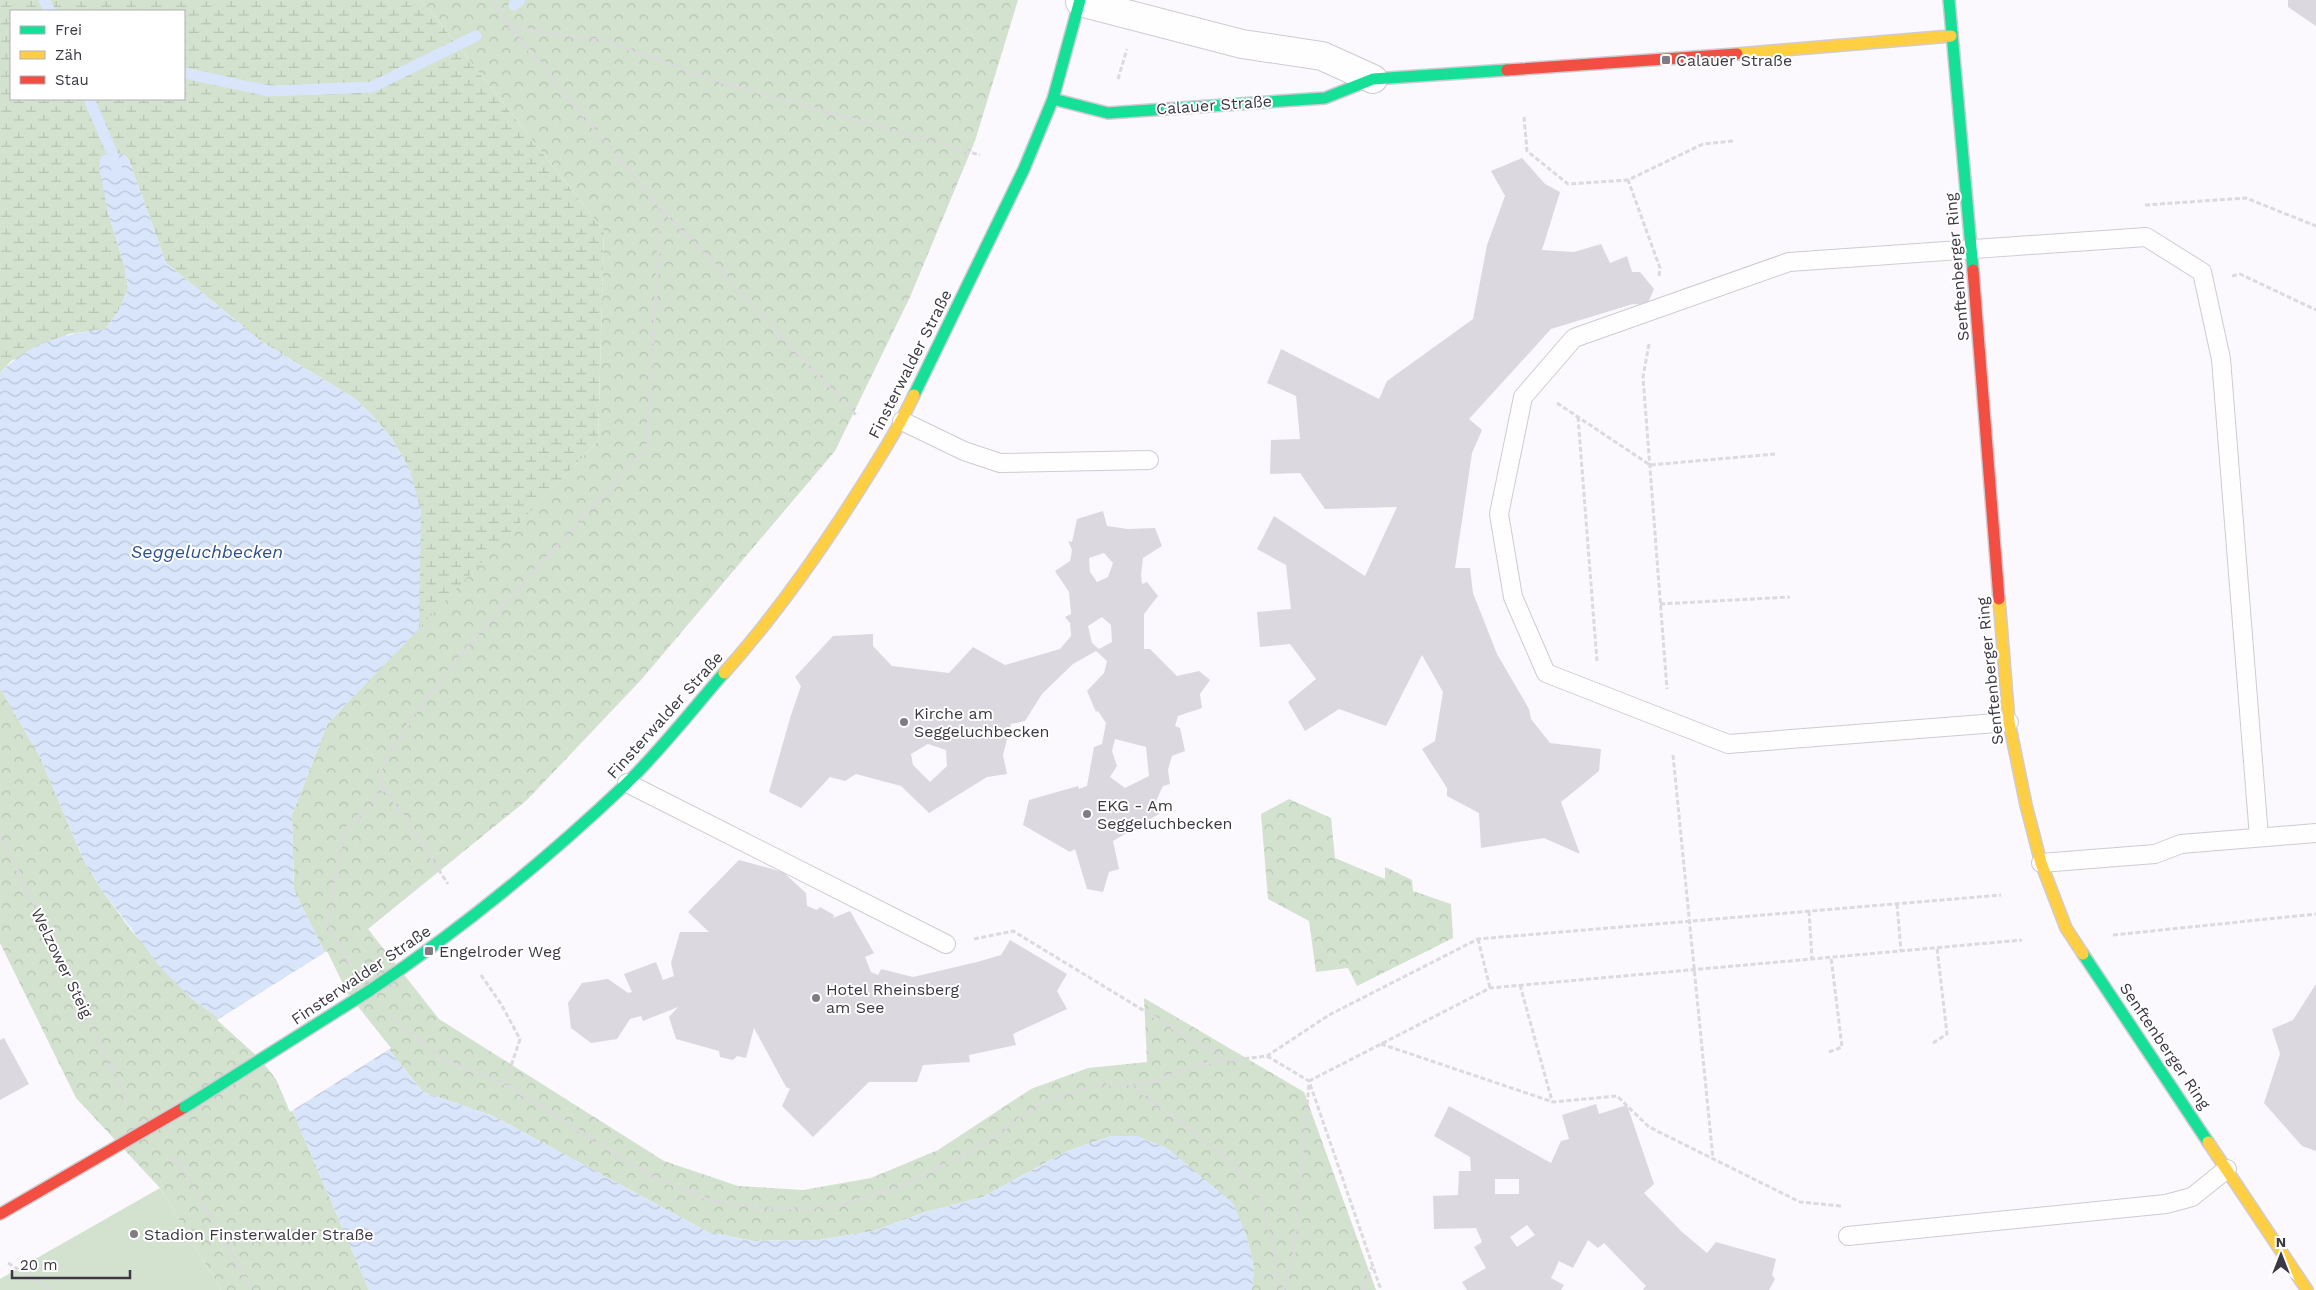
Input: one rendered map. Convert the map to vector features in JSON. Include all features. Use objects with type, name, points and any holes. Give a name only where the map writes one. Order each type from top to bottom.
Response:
[{"type":"street","name":"Senftenberger Ring","points":[[1949,0],[1972,249],[2009,722],[2026,805],[2041,863],[2066,928],[2306,1290]]},
{"type":"street","name":"Calauer Straße","points":[[1080,1],[1242,44],[1322,56],[1373,80]]},
{"type":"street","name":"Finsterwalder Straße","points":[[0,1214],[185,1107],[417,960],[527,873],[627,783],[745,650],[826,542],[902,421],[1024,169],[1053,99],[1080,1]]},
{"type":"street","name":"Calauer Straße","points":[[1053,99],[1108,113],[1325,98],[1373,80],[1666,60],[1951,36]]},
{"type":"lane","points":[[2009,722],[1728,744],[1546,673],[1513,597],[1499,514],[1523,397],[1574,338],[1789,262],[2146,237],[2202,272],[2221,359],[2259,837]]},
{"type":"lane","points":[[902,421],[964,451],[1000,463],[1149,460]]},
{"type":"lane","points":[[627,783],[946,944]]},
{"type":"lane","points":[[2041,863],[2155,854],[2181,844],[2316,833]]},
{"type":"lane","points":[[1848,1236],[2166,1204],[2192,1197],[2227,1169]]},
{"type":"path","points":[[510,27],[610,42],[706,78],[980,155]]},
{"type":"path","points":[[1116,86],[1129,42]]},
{"type":"path","points":[[1524,117],[1527,151],[1568,184],[1628,180],[1703,144],[1733,141]]},
{"type":"path","points":[[1628,180],[1660,268],[1643,378],[1670,721],[1693,970],[1714,1159]]},
{"type":"path","points":[[2138,206],[2246,198],[2316,226]]},
{"type":"path","points":[[661,209],[857,416]]},
{"type":"path","points":[[2205,284],[2240,274],[2316,310]]},
{"type":"path","points":[[1532,387],[1650,465],[1775,454]]},
{"type":"path","points":[[1578,417],[1600,694]]},
{"type":"path","points":[[1660,604],[1790,597]]},
{"type":"path","points":[[385,788],[448,884]]},
{"type":"path","name":"Welzower Steig","points":[[0,833],[124,1093]]},
{"type":"path","points":[[1381,1290],[1309,1080],[1267,1056],[1329,1015],[1478,939],[2001,895]]},
{"type":"path","points":[[1897,904],[1901,951]]},
{"type":"path","points":[[1809,911],[1812,959]]},
{"type":"path","points":[[2108,936],[2316,914]]},
{"type":"path","points":[[946,944],[1014,930],[1226,1060]]},
{"type":"path","points":[[1478,939],[1490,988]]},
{"type":"path","points":[[1309,1080],[1490,988],[2022,940]]},
{"type":"path","points":[[1933,1043],[1946,1034],[1937,948]]},
{"type":"path","points":[[1829,1052],[1842,1047],[1831,957]]},
{"type":"path","points":[[481,975],[501,1004],[520,1039],[505,1084]]},
{"type":"path","points":[[1520,985],[1553,1102]]},
{"type":"path","points":[[1381,1044],[1553,1102],[1617,1096],[1649,1127],[1800,1202],[1844,1206]]},
{"type":"path","points":[[1283,1290],[1294,1254],[1309,1080]]},
{"type":"path","points":[[1130,1084],[1223,1155],[1260,1197],[1276,1258],[1275,1290]]},
{"type":"path","points":[[179,1163],[253,1290]]},
{"type":"path","points":[[8,1263],[52,1290]]},
{"type":"path","points":[[1361,1290],[1372,1266]]},
{"type":"green space","points":[[0,0],[419,0],[426,5],[604,231],[598,441],[419,629],[410,470],[391,437],[354,398],[262,342],[166,263],[129,160],[123,154],[108,212],[125,268],[128,289],[118,312],[105,329],[69,334],[11,361],[0,373]]},
{"type":"green space","points":[[419,0],[1018,0],[975,141],[910,297],[835,451],[641,680],[527,800],[368,929],[439,1019],[664,1161],[738,1186],[803,1190],[871,1178],[938,1150],[1031,1089],[1088,1068],[1147,1062],[1144,998],[1304,1092],[1376,1290],[1252,1290],[1254,1268],[1246,1234],[1111,1136],[1065,1152],[983,1197],[925,1212],[874,1231],[819,1240],[753,1241],[708,1232],[493,1116],[423,1092],[346,996],[294,890],[292,815],[328,723],[598,441],[604,231],[426,5]]},
{"type":"green space","points":[[0,688],[40,757],[84,861],[101,889],[130,929],[191,998],[227,1024],[278,1077],[369,1290],[221,1290],[160,1188],[76,1098],[0,943]]},
{"type":"green space","points":[[1289,799],[1331,818],[1335,858],[1385,879],[1385,867],[1412,880],[1413,891],[1451,904],[1453,938],[1357,986],[1348,968],[1316,972],[1309,921],[1268,899],[1261,814]]},
{"type":"green space","name":"Stadion Finsterwalder Straße","points":[[160,1188],[221,1290],[0,1290],[0,1279]]},
{"type":"water","name":"Seggeluchbecken","points":[[112,153],[123,154],[129,160],[166,263],[262,342],[354,398],[391,437],[410,470],[421,511],[419,629],[328,723],[292,815],[294,890],[346,996],[423,1092],[493,1116],[708,1232],[753,1241],[819,1240],[874,1231],[925,1212],[983,1197],[1065,1152],[1111,1136],[1138,1136],[1167,1148],[1233,1203],[1246,1234],[1254,1268],[1252,1290],[369,1290],[278,1077],[227,1024],[191,998],[161,968],[101,889],[84,861],[40,757],[0,688],[0,373],[23,353],[48,341],[105,329],[118,312],[128,289],[125,268],[108,212],[99,167],[101,156]]},
{"type":"pier","points":[[327,951],[348,994],[391,1048],[290,1112],[276,1079],[258,1057],[217,1020]]},
{"type":"building","points":[[2288,0],[2316,0],[2316,26],[2288,7]]},
{"type":"building","points":[[1522,158],[1545,184],[1560,192],[1542,250],[1574,252],[1601,244],[1610,263],[1627,256],[1632,272],[1640,272],[1654,289],[1647,305],[1633,304],[1551,329],[1469,419],[1482,430],[1472,453],[1455,568],[1470,568],[1473,593],[1497,654],[1529,709],[1531,719],[1550,743],[1601,749],[1599,771],[1561,802],[1580,854],[1544,838],[1481,848],[1479,813],[1447,796],[1447,788],[1422,749],[1435,741],[1443,692],[1422,655],[1386,726],[1339,709],[1305,731],[1288,702],[1316,679],[1290,644],[1260,647],[1257,612],[1291,609],[1286,565],[1257,549],[1274,516],[1365,576],[1397,507],[1325,509],[1300,473],[1270,474],[1271,440],[1300,439],[1296,396],[1267,383],[1281,349],[1379,399],[1387,381],[1473,319],[1487,245],[1505,196],[1491,171]]},
{"type":"building","points":[[1103,511],[1107,526],[1128,529],[1155,528],[1162,546],[1143,558],[1141,574],[1142,584],[1147,582],[1158,596],[1144,614],[1144,649],[1150,649],[1177,676],[1199,671],[1210,680],[1200,694],[1202,708],[1178,716],[1175,726],[1180,728],[1185,751],[1172,756],[1168,770],[1170,784],[1163,786],[1156,801],[1159,814],[1113,841],[1119,869],[1109,872],[1103,892],[1087,889],[1075,849],[1070,852],[1023,825],[1029,800],[1078,786],[1079,789],[1087,786],[1094,747],[1102,744],[1106,723],[1098,711],[1096,712],[1087,691],[1104,673],[1107,661],[1096,651],[1073,664],[1042,694],[1025,721],[1011,724],[1003,755],[1007,774],[987,777],[929,813],[901,786],[856,774],[845,781],[830,777],[801,808],[769,792],[801,686],[795,677],[833,636],[873,634],[873,646],[892,666],[949,673],[973,647],[1005,665],[1060,649],[1071,636],[1070,623],[1065,617],[1071,614],[1069,592],[1055,571],[1070,561],[1072,550],[1068,541],[1072,542],[1077,519]],"holes":[[[1104,553],[1113,563],[1108,577],[1097,582],[1090,572],[1089,558]],[[1102,617],[1111,625],[1112,642],[1099,649],[1092,643],[1088,626]],[[1115,739],[1146,747],[1149,776],[1125,788],[1110,777],[1117,766],[1112,751]],[[928,744],[946,750],[947,766],[930,782],[913,765],[911,754]]]},
{"type":"building","name":"Hotel Rheinsberg am See","points":[[739,860],[783,872],[806,893],[807,906],[817,910],[820,907],[834,915],[833,918],[850,911],[874,953],[865,957],[871,972],[878,975],[881,969],[913,977],[1001,955],[1010,940],[1067,974],[1057,991],[1067,1009],[1013,1034],[1016,1045],[969,1055],[970,1062],[923,1065],[917,1082],[869,1082],[813,1137],[782,1106],[790,1089],[786,1087],[754,1028],[746,1058],[737,1056],[733,1060],[720,1057],[719,1051],[676,1039],[669,1017],[678,1007],[643,1021],[641,1016],[630,1019],[617,1039],[591,1043],[571,1028],[568,1003],[582,983],[608,979],[628,993],[632,992],[624,974],[656,962],[663,980],[674,976],[671,963],[680,932],[709,932],[688,912]]},
{"type":"building","points":[[2316,984],[2316,1151],[2302,1146],[2264,1103],[2280,1054],[2272,1029],[2293,1020]]},
{"type":"building","points":[[4,1038],[29,1084],[0,1100],[0,1040]]},
{"type":"building","points":[[1596,1104],[1599,1114],[1627,1105],[1654,1184],[1644,1193],[1682,1232],[1707,1253],[1716,1242],[1776,1259],[1772,1275],[1775,1279],[1769,1290],[1644,1290],[1646,1286],[1604,1243],[1598,1248],[1588,1240],[1573,1268],[1559,1261],[1551,1278],[1564,1285],[1561,1290],[1467,1290],[1462,1282],[1486,1268],[1474,1247],[1482,1242],[1476,1228],[1434,1229],[1433,1196],[1458,1195],[1459,1171],[1471,1171],[1470,1157],[1434,1136],[1449,1106],[1551,1163],[1561,1141],[1569,1139],[1562,1115]],"holes":[[[1495,1179],[1519,1179],[1519,1194],[1495,1194]],[[1527,1225],[1535,1235],[1517,1247],[1510,1237]]]},
{"type":"waterway","points":[[44,0],[49,10]]},
{"type":"waterway","points":[[514,5],[520,0]]},
{"type":"waterway","points":[[185,73],[269,91],[372,87],[476,36]]},
{"type":"waterway","points":[[89,100],[116,167]]},
{"type":"traffic: fast","points":[[914,395],[1024,169],[1053,99],[1080,0]]},
{"type":"traffic: fast","points":[[1949,0],[1973,270]]},
{"type":"traffic: fast","points":[[1053,99],[1108,113],[1325,98],[1373,79],[1507,70]]},
{"type":"traffic: fast","points":[[369,991],[469,919],[565,840],[652,758],[724,673]]},
{"type":"traffic: fast","points":[[2083,954],[2208,1142]]},
{"type":"traffic: fast","points":[[185,1107],[369,991]]},
{"type":"traffic: slow","points":[[1737,54],[1951,36]]},
{"type":"traffic: slow","points":[[724,673],[779,606],[829,535],[882,453],[914,395]]},
{"type":"traffic: slow","points":[[1999,599],[2009,722],[2026,805],[2041,863],[2066,928],[2083,954]]},
{"type":"traffic: slow","points":[[2208,1142],[2307,1290]]},
{"type":"traffic: jam","points":[[1507,70],[1737,54]]},
{"type":"traffic: jam","points":[[1973,270],[1999,599]]},
{"type":"traffic: jam","points":[[0,1214],[185,1107]]},
{"type":"place","name":"Calauer Straße","points":[[1666,60]]},
{"type":"place","name":"Kirche am Seggeluchbecken","points":[[904,722]]},
{"type":"place","name":"EKG - Am Seggeluchbecken","points":[[1087,814]]},
{"type":"place","name":"Engelroder Weg","points":[[429,951]]},
{"type":"place","name":"Hotel Rheinsberg am See","points":[[816,998]]},
{"type":"place","name":"Stadion Finsterwalder Straße","points":[[134,1234]]}]
